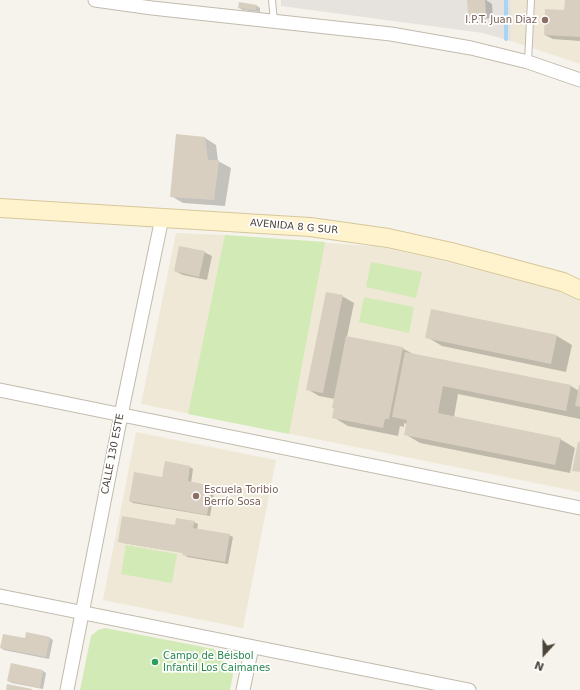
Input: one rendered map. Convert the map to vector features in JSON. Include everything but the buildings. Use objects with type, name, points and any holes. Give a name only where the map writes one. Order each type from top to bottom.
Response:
[{"type":"street","points":[[95,0],[152,8],[391,34],[471,48],[528,62],[580,80]]},
{"type":"street","name":"AVENIDA 8 G SUR","points":[[0,208],[310,227],[388,238],[451,252],[563,282],[580,290]]},
{"type":"street","name":"CALLE 130 ESTE","points":[[67,690],[121,415],[162,218]]},
{"type":"street","points":[[0,390],[580,508]]},
{"type":"street","points":[[0,596],[469,690]]},
{"type":"street","points":[[243,690],[252,647]]},
{"type":"lane","points":[[272,0],[274,21]]},
{"type":"lane","points":[[528,62],[531,0]]},
{"type":"shaded area","points":[[281,0],[511,0],[511,41],[483,33],[281,6]]},
{"type":"shaded area","name":"I.P.T. Juan Diaz","points":[[511,0],[580,0],[580,64],[511,41]]},
{"type":"shaded area","points":[[176,233],[225,235],[380,247],[431,258],[572,294],[580,298],[580,492],[141,404]]},
{"type":"shaded area","name":"Escuela Toribio Berrío Sosa","points":[[136,432],[276,460],[243,628],[103,600]]},
{"type":"green space","points":[[225,235],[325,242],[289,434],[188,414]]},
{"type":"green space","points":[[371,262],[422,272],[416,298],[366,287]]},
{"type":"green space","points":[[364,297],[414,307],[409,333],[359,322]]},
{"type":"green space","points":[[126,545],[177,554],[172,583],[121,574]]},
{"type":"green space","name":"Campo de Béisbol Infantil Los Caimanes","points":[[105,628],[214,649],[233,674],[230,690],[80,690],[91,636],[98,630]]},
{"type":"waterway","points":[[506,0],[506,39]]},
{"type":"place","name":"I.P.T. Juan Diaz","points":[[545,20]]},
{"type":"place","name":"Escuela Toribio Berrío Sosa","points":[[196,496]]},
{"type":"place","name":"Campo de Béisbol Infantil Los Caimanes","points":[[155,662]]}]
